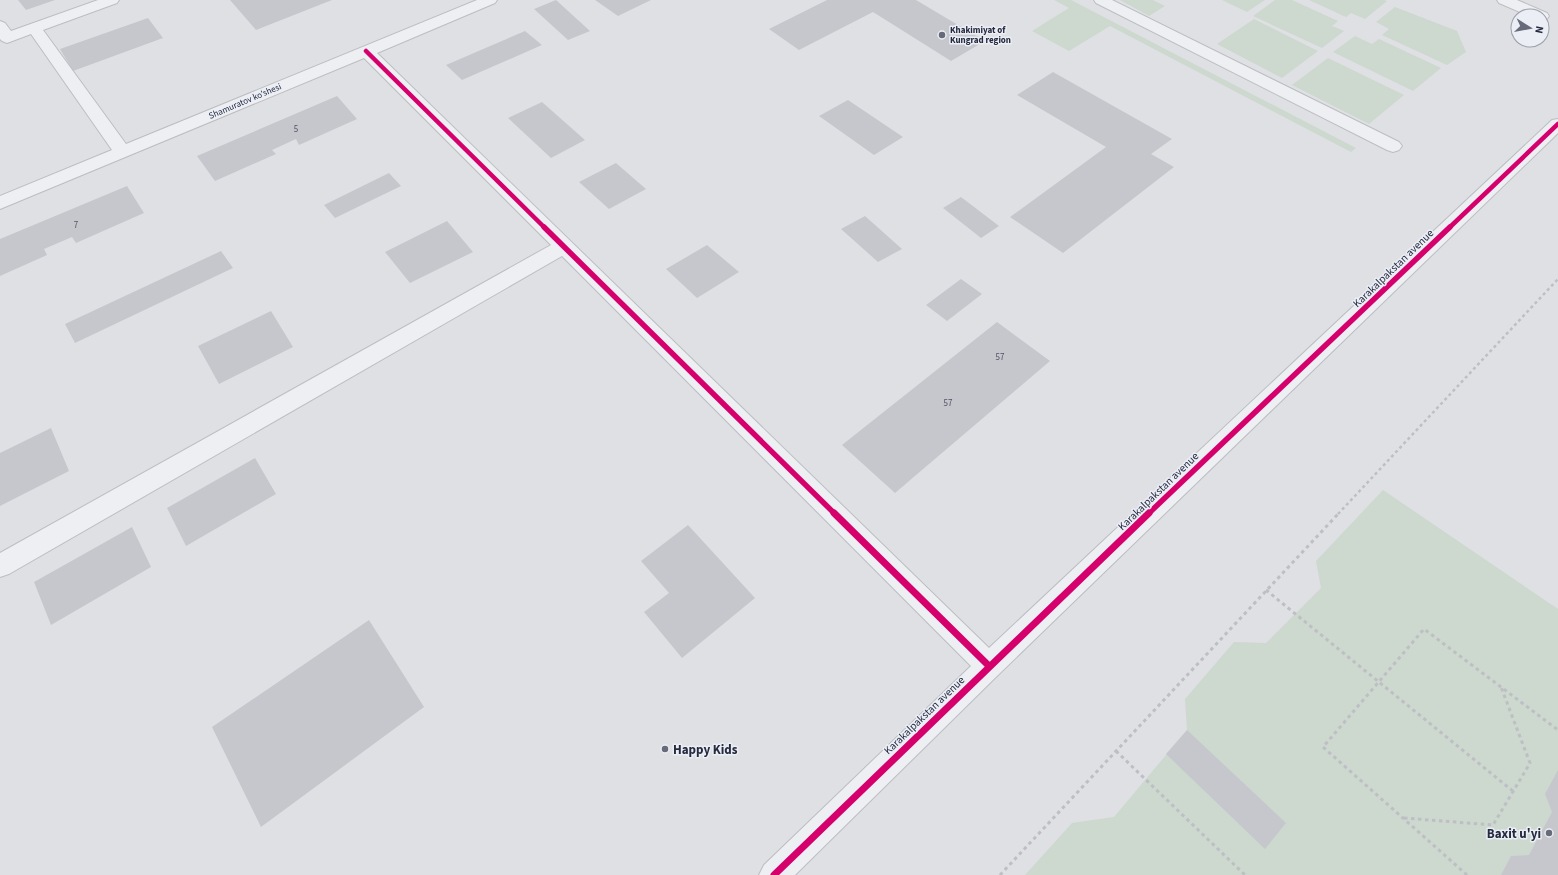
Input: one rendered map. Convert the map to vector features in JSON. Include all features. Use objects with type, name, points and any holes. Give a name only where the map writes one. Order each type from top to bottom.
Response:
[{"type":"street","points":[[0,26],[7,38],[112,0]]},
{"type":"street","name":"Shamuratov ko'shesi","points":[[0,203],[490,0]]},
{"type":"street","points":[[1101,0],[1393,146]]},
{"type":"street","points":[[1504,0],[1522,8]]},
{"type":"street","points":[[34,28],[122,152]]},
{"type":"street","points":[[366,51],[989,666]]},
{"type":"street","name":"Karakalpakstan avenue","points":[[774,875],[989,666],[1558,124]]},
{"type":"street","points":[[0,566],[563,247]]},
{"type":"path","points":[[1000,875],[1558,279]]},
{"type":"path","points":[[1266,590],[1514,792]]},
{"type":"path","points":[[1467,875],[1323,747],[1424,629],[1558,730]]},
{"type":"path","points":[[1403,818],[1494,825],[1530,763],[1500,687]]},
{"type":"path","points":[[1116,751],[1245,875]]},
{"type":"shaded area","points":[[1054,0],[1071,0],[1356,148],[1351,152],[1110,26],[1069,51],[1032,31],[1069,8]]},
{"type":"shaded area","points":[[1120,0],[1153,0],[1165,6],[1149,16]]},
{"type":"shaded area","points":[[1222,0],[1265,0],[1247,12]]},
{"type":"shaded area","points":[[1275,0],[1292,0],[1338,21],[1332,26],[1344,31],[1322,48],[1253,16]]},
{"type":"shaded area","points":[[1309,0],[1387,1],[1365,19],[1351,13],[1346,17]]},
{"type":"shaded area","points":[[1395,7],[1457,31],[1466,52],[1447,65],[1382,35],[1389,29],[1376,22]]},
{"type":"shaded area","points":[[1254,19],[1318,51],[1282,78],[1217,44]]},
{"type":"shaded area","points":[[1355,36],[1372,44],[1379,39],[1441,68],[1413,91],[1333,52]]},
{"type":"shaded area","points":[[1328,58],[1404,95],[1369,124],[1292,85]]},
{"type":"shaded area","points":[[1383,490],[1558,609],[1558,875],[1025,875],[1072,823],[1114,817],[1187,730],[1185,699],[1234,642],[1266,643],[1321,588],[1316,561]]},
{"type":"building","points":[[18,0],[55,0],[26,10]]},
{"type":"building","points":[[230,0],[332,0],[256,30]]},
{"type":"building","points":[[556,0],[590,31],[568,40],[534,9]]},
{"type":"building","points":[[595,0],[651,0],[618,16]]},
{"type":"building","name":"Khakimiyat of Kungrad region","points":[[827,0],[916,0],[985,41],[951,61],[873,12],[799,50],[769,29]]},
{"type":"building","points":[[148,18],[163,38],[73,71],[60,49]]},
{"type":"building","points":[[525,31],[542,45],[462,80],[446,65]]},
{"type":"building","points":[[1053,72],[1172,139],[1151,154],[1174,167],[1063,253],[1010,217],[1106,147],[1017,95]]},
{"type":"building","points":[[337,96],[357,119],[299,145],[296,139],[272,150],[276,154],[215,181],[197,156]]},
{"type":"building","points":[[848,100],[903,137],[874,155],[819,116]]},
{"type":"building","points":[[542,102],[585,140],[551,158],[508,118]]},
{"type":"building","points":[[616,163],[646,189],[609,209],[579,182]]},
{"type":"building","points":[[389,173],[401,186],[335,218],[324,205]]},
{"type":"building","points":[[127,186],[144,213],[76,243],[72,237],[44,249],[47,255],[0,276],[0,239]]},
{"type":"building","points":[[961,197],[999,226],[981,238],[943,208]]},
{"type":"building","points":[[865,216],[902,249],[878,262],[841,229]]},
{"type":"building","points":[[447,221],[473,252],[410,283],[385,252]]},
{"type":"building","points":[[707,245],[739,272],[697,298],[666,269]]},
{"type":"building","points":[[221,251],[233,268],[75,343],[65,324]]},
{"type":"building","points":[[961,279],[982,294],[947,321],[926,305]]},
{"type":"building","points":[[271,311],[293,347],[219,384],[198,346]]},
{"type":"building","points":[[997,322],[1050,361],[895,493],[842,445]]},
{"type":"building","points":[[51,428],[69,471],[0,506],[0,453]]},
{"type":"building","points":[[255,458],[276,494],[186,546],[167,508]]},
{"type":"building","points":[[688,525],[755,598],[682,658],[644,612],[669,593],[641,561]]},
{"type":"building","points":[[132,527],[151,567],[51,625],[34,582]]},
{"type":"building","points":[[369,620],[424,707],[261,827],[212,727]]},
{"type":"building","points":[[1187,730],[1286,823],[1265,849],[1166,754]]},
{"type":"building","name":"Baxit u'yi","points":[[1558,770],[1558,875],[1501,875],[1511,856],[1529,855],[1552,812],[1545,794]]},
{"type":"cycle path","points":[[366,51],[989,666]]},
{"type":"cycle path","points":[[774,875],[989,666],[1558,124]]},
{"type":"place","name":"Khakimiyat of Kungrad region","points":[[942,35]]},
{"type":"place","name":"Happy Kids","points":[[665,749]]},
{"type":"place","name":"Baxit u'yi","points":[[1549,833]]}]
